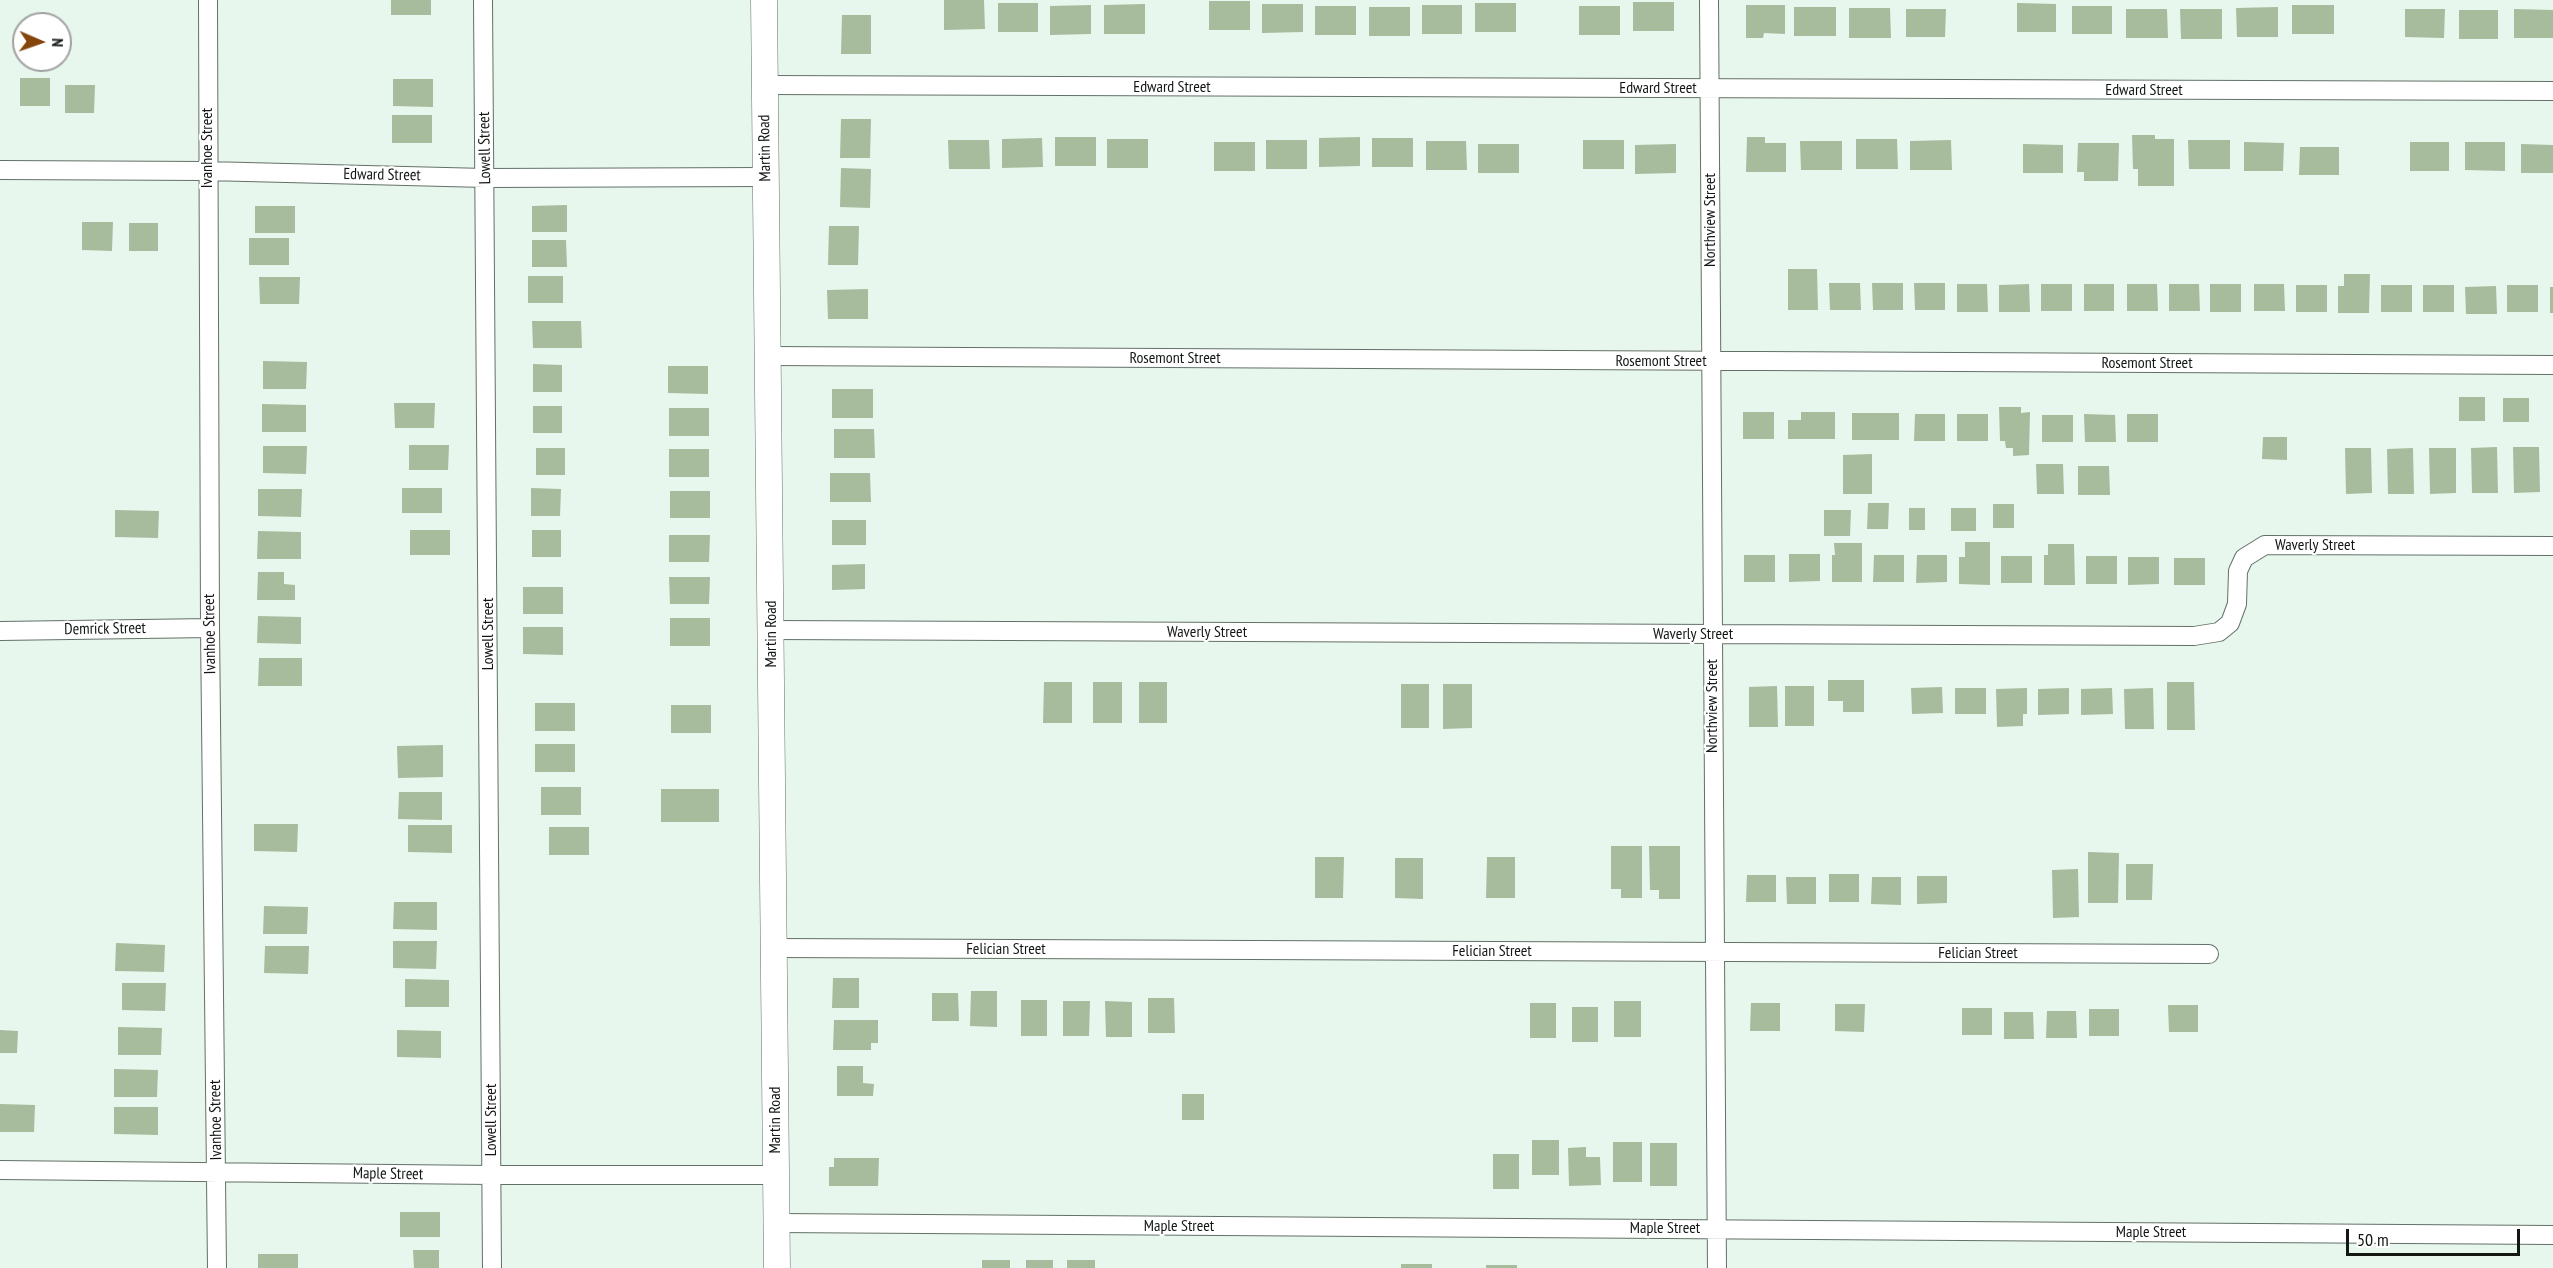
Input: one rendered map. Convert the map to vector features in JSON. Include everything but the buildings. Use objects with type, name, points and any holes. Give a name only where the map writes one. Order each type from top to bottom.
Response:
[{"type":"street","name":"Ivanhoe Street","points":[[208,0],[210,628],[217,1268]]},
{"type":"street","name":"Lowell Street","points":[[483,0],[492,1268]]},
{"type":"street","name":"Martin Road","points":[[764,0],[777,1268]]},
{"type":"street","name":"Northview Street","points":[[1709,0],[1713,952],[1717,1268]]},
{"type":"street","name":"Edward Street","points":[[764,85],[2553,91]]},
{"type":"street","name":"Edward Street","points":[[0,170],[207,171],[485,178],[765,177]]},
{"type":"street","name":"Rosemont Street","points":[[769,356],[2553,365]]},
{"type":"street","name":"Waverly Street","points":[[771,630],[2208,635],[2219,632],[2230,623],[2236,604],[2238,571],[2244,558],[2253,550],[2265,545],[2553,546]]},
{"type":"street","name":"Demrick Street","points":[[0,631],[210,628]]},
{"type":"street","name":"Felician Street","points":[[774,948],[2209,954]]},
{"type":"street","name":"Maple Street","points":[[0,1170],[492,1175],[776,1175]]},
{"type":"street","name":"Maple Street","points":[[776,1223],[2553,1235]]}]
